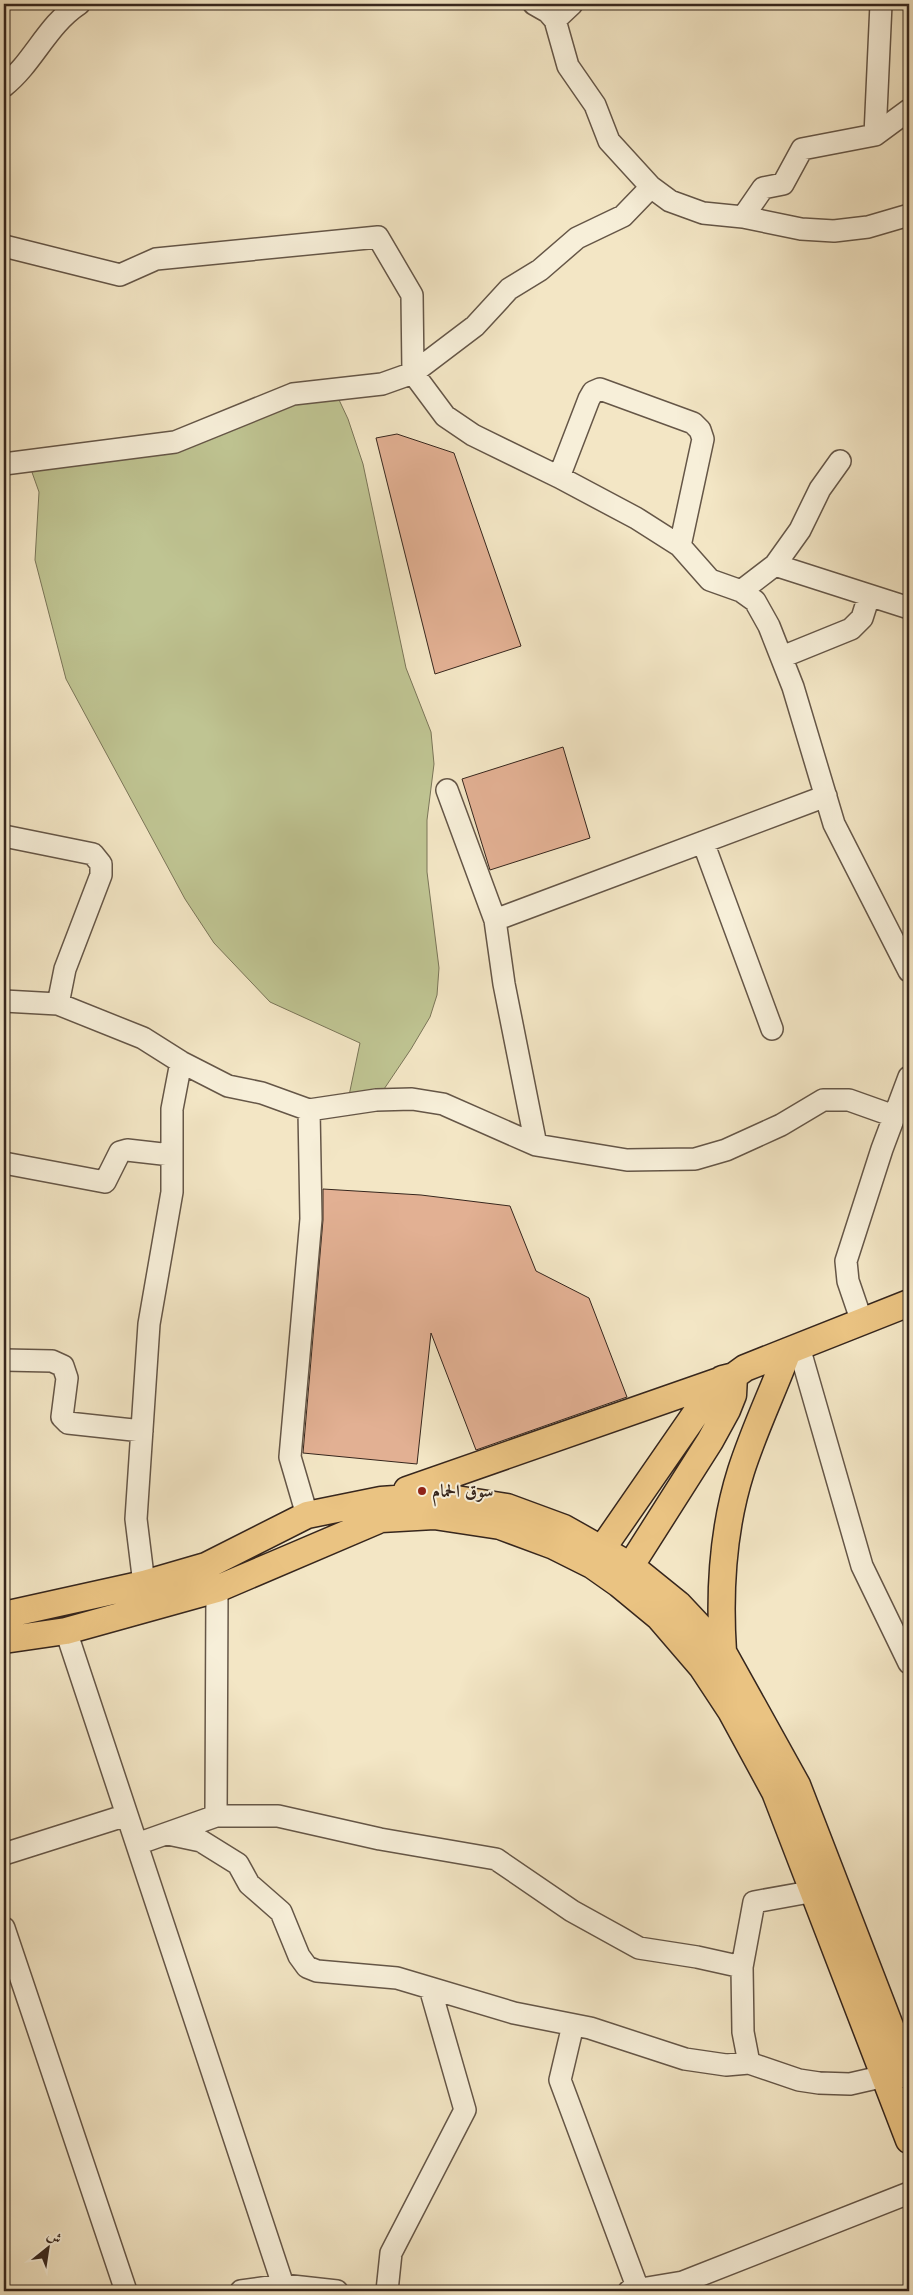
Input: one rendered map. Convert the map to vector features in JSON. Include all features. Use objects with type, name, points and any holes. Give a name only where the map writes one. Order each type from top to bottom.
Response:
[{"type":"main road","points":[[380,1500],[728,1377],[745,1368],[909,1302]]},
{"type":"main road","points":[[723,1652],[720,1606],[722,1570],[729,1515],[741,1471],[794,1349]]},
{"type":"main road","points":[[597,1557],[703,1403],[728,1377]]},
{"type":"main road","points":[[625,1575],[728,1410],[733,1395],[728,1377]]},
{"type":"main road","points":[[4,1615],[144,1584],[206,1566],[307,1515],[380,1500],[437,1496],[507,1507],[564,1528],[597,1557],[625,1575],[678,1604],[723,1652],[797,1785],[897,2076],[909,2140]]},
{"type":"main road","points":[[4,1640],[66,1631],[217,1588],[381,1519],[434,1516],[500,1526],[554,1546],[597,1557]]},
{"type":"main road","points":[[625,1575],[702,1667],[731,1711],[775,1792],[815,1891],[897,2076]]},
{"type":"street","points":[[534,4],[548,12],[555,20],[568,66],[595,105],[609,141],[651,187],[670,201],[703,212],[743,217],[801,229],[834,231],[868,227],[909,216]]},
{"type":"street","points":[[555,20],[572,4]]},
{"type":"street","points":[[875,135],[881,4]]},
{"type":"street","points":[[4,86],[15,77],[66,7]]},
{"type":"street","points":[[743,217],[763,188],[783,184],[802,148],[875,135],[909,110]]},
{"type":"street","points":[[4,464],[175,442],[293,394],[382,384],[412,373],[475,326],[508,289],[540,270],[576,238],[623,216],[651,187]]},
{"type":"street","points":[[4,246],[120,275],[156,259],[378,236],[412,295],[412,373],[445,416],[473,435],[608,501],[680,546],[710,580],[741,591],[754,601],[769,626],[793,687],[834,824],[909,971]]},
{"type":"street","points":[[559,477],[589,399],[593,392],[600,388],[694,423],[700,430],[703,439],[680,546]]},
{"type":"street","points":[[741,591],[775,565],[800,530],[820,489],[840,461]]},
{"type":"street","points":[[775,565],[909,608]]},
{"type":"street","points":[[782,657],[851,629],[862,618],[869,596]]},
{"type":"street","points":[[447,790],[495,920],[504,984],[536,1145]]},
{"type":"street","points":[[495,920],[826,796]]},
{"type":"street","points":[[4,836],[93,854],[101,864],[101,875],[65,969],[58,1004]]},
{"type":"street","points":[[703,842],[772,1029]]},
{"type":"street","points":[[4,1001],[58,1004],[143,1038],[181,1062],[228,1086],[262,1093],[309,1110],[376,1100],[412,1099],[442,1104],[536,1145],[627,1160],[695,1159],[726,1150],[781,1125],[823,1100],[849,1100],[894,1116]]},
{"type":"street","points":[[144,1584],[136,1519],[149,1324],[172,1192],[172,1109],[181,1062]]},
{"type":"street","points":[[862,1322],[848,1281],[846,1260],[909,1077]]},
{"type":"street","points":[[307,1515],[290,1457],[311,1219],[309,1110]]},
{"type":"street","points":[[4,1164],[105,1182],[120,1152],[127,1150],[171,1155]]},
{"type":"street","points":[[794,1349],[862,1566],[909,1663]]},
{"type":"street","points":[[4,1360],[52,1362],[63,1366],[67,1378],[62,1417],[68,1422],[142,1431]]},
{"type":"street","points":[[216,1816],[217,1588]]},
{"type":"street","points":[[66,1631],[283,2285]]},
{"type":"street","points":[[4,1854],[127,1815]]},
{"type":"street","points":[[136,1844],[216,1816],[278,1816],[380,1839],[496,1859],[572,1911],[639,1948],[697,1957],[742,1967]]},
{"type":"street","points":[[168,1834],[201,1840],[238,1864],[249,1884],[281,1912],[299,1956],[307,1967],[317,1971],[397,1978],[514,2013],[590,2028],[685,2059],[726,2065],[749,2063],[799,2080],[850,2084],[897,2076]]},
{"type":"street","points":[[749,2063],[743,2032],[742,1967],[754,1902],[815,1891]]},
{"type":"street","points":[[4,1928],[126,2291]]},
{"type":"street","points":[[387,2291],[391,2253],[464,2110],[430,1988]]},
{"type":"street","points":[[573,2025],[560,2080],[634,2290],[683,2282],[909,2193]]},
{"type":"street","points":[[241,2291],[283,2285],[337,2291]]},
{"type":"green space","points":[[333,387],[348,419],[363,464],[406,668],[431,732],[434,764],[427,820],[427,872],[439,968],[437,995],[430,1017],[411,1049],[380,1095],[347,1105],[360,1043],[270,1002],[214,943],[185,899],[66,679],[35,560],[39,492],[28,461],[175,442]]},
{"type":"building","points":[[397,434],[454,453],[521,646],[435,674],[376,438]]},
{"type":"building","points":[[563,747],[590,838],[490,870],[462,779]]},
{"type":"building","points":[[323,1189],[421,1195],[510,1206],[536,1271],[589,1298],[627,1397],[476,1450],[431,1333],[417,1464],[303,1453],[323,1220]]},
{"type":"place","name":"سوق الحمام","points":[[422,1491]]}]
